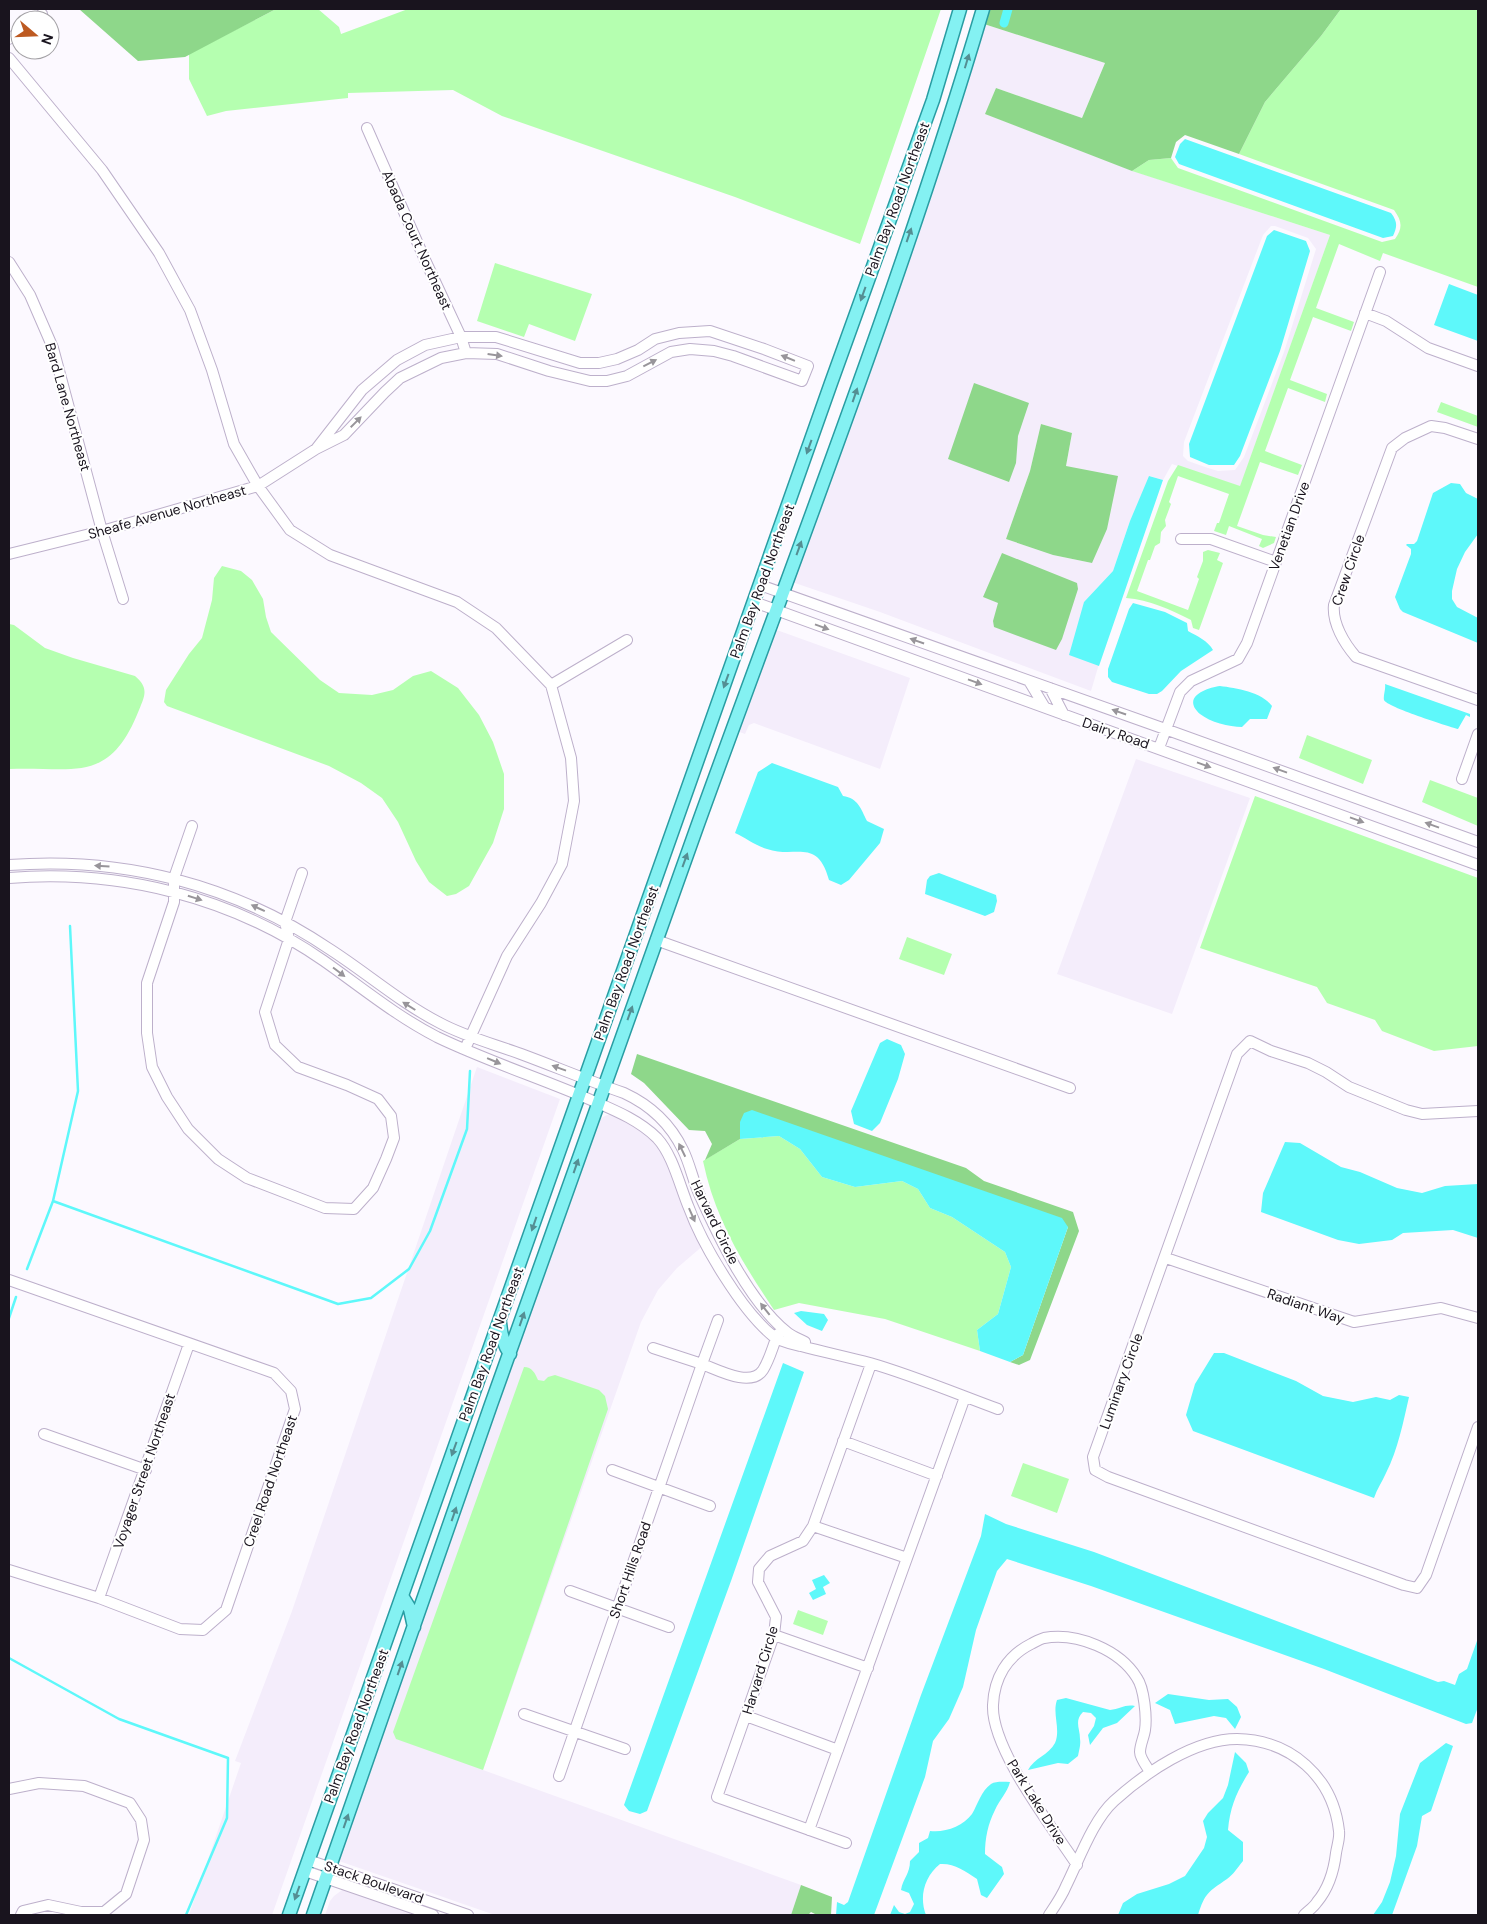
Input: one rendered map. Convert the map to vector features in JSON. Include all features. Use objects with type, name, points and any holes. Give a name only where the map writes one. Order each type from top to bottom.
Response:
[{"type":"main road","name":"Palm Bay Road Northeast","points":[[289,1915],[933,100],[960,9]]},
{"type":"main road","name":"Palm Bay Road Northeast","points":[[313,1915],[604,1085],[855,396],[953,108],[983,9]]},
{"type":"main road","points":[[933,100],[953,108]]},
{"type":"main road","points":[[643,915],[648,929],[656,940]]},
{"type":"main road","points":[[500,1321],[502,1340],[510,1354]]},
{"type":"main road","points":[[487,1356],[492,1358],[500,1382]]},
{"type":"main road","points":[[417,1552],[420,1569],[429,1585]]},
{"type":"main road","points":[[402,1596],[410,1609],[414,1626]]},
{"type":"street","points":[[9,58],[102,170],[159,253],[190,310],[212,370],[234,444],[258,486],[290,530],[330,555],[457,602],[496,628],[551,685],[571,758],[574,801],[562,864],[542,903],[507,956],[465,1049]]},
{"type":"street","name":"Abada Court Northeast","points":[[367,128],[461,337],[466,353]]},
{"type":"street","name":"Bard Lane Northeast","points":[[9,262],[30,295],[53,348],[102,531],[123,599]]},
{"type":"street","name":"Venetian Drive","points":[[1159,748],[1180,692],[1191,681],[1238,658],[1247,643],[1380,272]]},
{"type":"street","points":[[1365,313],[1386,321],[1428,348],[1478,366]]},
{"type":"street","name":"Sheafe Avenue Northeast","points":[[9,554],[102,531],[258,486],[316,449],[344,435],[400,378],[441,358],[466,353],[497,354],[550,371],[590,381],[607,381],[627,376],[671,352],[690,349],[714,351],[733,356],[802,381],[808,366],[710,331],[679,333],[655,339],[638,350],[617,359],[599,363],[580,363],[496,336],[461,337],[425,345],[397,360],[362,390],[316,449]]},
{"type":"street","name":"Crew Circle","points":[[1478,439],[1437,426],[1431,426],[1405,438],[1392,448],[1333,612],[1348,648],[1356,657],[1478,700]]},
{"type":"street","points":[[1181,540],[1211,539],[1276,562]]},
{"type":"street","name":"Dairy Road","points":[[760,585],[1165,728],[1478,842]]},
{"type":"street","name":"Dairy Road","points":[[754,602],[1478,865]]},
{"type":"street","points":[[551,685],[627,640]]},
{"type":"street","points":[[1029,681],[1044,706]]},
{"type":"street","points":[[1050,688],[1064,715]]},
{"type":"street","points":[[1462,779],[1478,734]]},
{"type":"street","points":[[192,826],[174,878],[174,902],[146,983],[147,1033],[152,1067],[167,1097],[188,1129],[218,1160],[247,1178],[325,1208],[354,1209],[373,1188],[386,1159],[394,1138],[391,1116],[378,1099],[298,1067],[275,1045],[265,1012],[289,939],[285,922],[302,872]]},
{"type":"street","name":"Harvard Circle","points":[[9,865],[64,863],[115,867],[174,878],[222,893],[285,922],[331,950],[410,1007],[470,1037],[586,1078],[644,1102],[665,1121],[683,1149],[699,1194],[721,1239],[748,1287],[781,1327],[790,1335],[834,1355]]},
{"type":"street","name":"Harvard Circle","points":[[9,878],[63,876],[112,879],[173,891],[219,906],[289,939],[405,1019],[465,1049],[626,1116],[658,1139],[669,1158],[689,1210],[705,1244],[738,1297],[776,1339],[871,1364],[998,1409]]},
{"type":"street","points":[[656,940],[1070,1088]]},
{"type":"street","name":"Luminary Circle","points":[[1478,1111],[1422,1114],[1406,1110],[1349,1087],[1308,1063],[1271,1051],[1250,1041],[1237,1054],[1166,1258],[1093,1457],[1095,1470],[1108,1477],[1404,1585],[1417,1588],[1426,1575],[1478,1427]]},
{"type":"street","name":"Radiant Way","points":[[1166,1258],[1354,1322],[1441,1308],[1478,1318]]},
{"type":"street","name":"Creel Road Northeast","points":[[9,1280],[274,1373],[291,1391],[295,1409],[226,1610],[203,1630],[180,1630],[99,1598],[9,1570]]},
{"type":"street","name":"Short Hills Road","points":[[559,1776],[718,1320]]},
{"type":"street","points":[[652,1348],[746,1379],[757,1377],[763,1369],[781,1327]]},
{"type":"street","name":"Voyager Street Northeast","points":[[99,1598],[146,1470],[189,1344]]},
{"type":"street","name":"Harvard Circle","points":[[846,1843],[717,1797],[774,1635],[776,1617],[758,1582],[759,1569],[770,1556],[803,1541],[813,1526],[871,1364]]},
{"type":"street","points":[[810,1830],[965,1397]]},
{"type":"street","points":[[44,1434],[146,1470]]},
{"type":"street","points":[[843,1441],[937,1476]]},
{"type":"street","points":[[612,1470],[710,1506]]},
{"type":"street","points":[[813,1526],[907,1558]]},
{"type":"street","points":[[570,1591],[669,1627]]},
{"type":"street","points":[[774,1635],[868,1668]]},
{"type":"street","name":"Park Lake Drive","points":[[1077,1864],[1018,1777],[998,1736],[993,1706],[999,1674],[1018,1651],[1043,1638],[1071,1638],[1097,1644],[1120,1659],[1138,1678],[1144,1704],[1145,1728],[1140,1754],[1150,1772]]},
{"type":"street","points":[[524,1714],[625,1749]]},
{"type":"street","points":[[746,1716],[838,1750]]},
{"type":"street","points":[[1049,1915],[1065,1889],[1093,1830],[1113,1802],[1150,1772],[1199,1745],[1236,1739],[1272,1745],[1301,1761],[1320,1779],[1334,1805],[1339,1832],[1334,1869],[1318,1901],[1304,1915]]},
{"type":"street","points":[[9,1789],[39,1783],[84,1786],[130,1803],[141,1820],[144,1840],[126,1894],[104,1912],[81,1912],[48,1905],[23,1911],[21,1915]]},
{"type":"street","name":"Stack Boulevard","points":[[306,1866],[468,1915]]},
{"type":"street","name":"Stack Boulevard","points":[[328,1873],[433,1915]]},
{"type":"shaded area","points":[[984,24],[1105,63],[1082,118],[996,88],[986,114],[1133,171],[1330,235],[1240,487],[1172,464],[1163,480],[1150,476],[1130,521],[1113,571],[1084,602],[1099,664],[1091,691],[880,612],[792,582]],"holes":[[[1271,226],[1308,238],[1316,249],[1284,352],[1244,457],[1235,470],[1218,471],[1188,461],[1183,456],[1184,442],[1263,235]],[[1041,424],[1072,433],[1066,466],[1092,563],[1053,555],[1006,539],[1030,471]]]},
{"type":"shaded area","points":[[774,629],[910,678],[880,769],[754,723],[749,725],[745,734],[737,731]]},
{"type":"shaded area","points":[[1136,759],[1250,798],[1172,1014],[1057,974]]},
{"type":"shaded area","points":[[477,1067],[560,1099],[272,1915],[189,1915],[241,1763],[235,1761],[292,1611]]},
{"type":"shaded area","points":[[607,1115],[626,1115],[658,1139],[705,1244],[677,1268],[658,1290],[641,1322],[483,1770],[801,1885],[791,1915],[495,1915],[339,1861],[596,1121]]},
{"type":"shaded area","points":[[351,1889],[423,1915],[325,1915],[334,1896],[342,1890]]},
{"type":"green space","points":[[79,9],[276,9],[185,57],[138,61]]},
{"type":"green space","points":[[276,9],[318,9],[339,27],[341,34],[408,9],[941,9],[860,244],[735,197],[502,116],[453,90],[348,93],[348,98],[226,111],[207,116],[189,79],[189,54]]},
{"type":"green space","points":[[989,9],[1341,9],[1321,36],[1265,102],[1239,154],[1185,135],[1176,142],[1171,158],[1149,160],[1132,171],[985,114],[996,88],[1082,118],[1105,63],[984,24]]},
{"type":"green space","points":[[1341,9],[1478,9],[1478,287],[1383,253],[1380,261],[1339,244],[1316,308],[1354,322],[1351,331],[1313,317],[1290,380],[1327,394],[1325,402],[1288,388],[1265,451],[1302,465],[1298,475],[1260,462],[1237,526],[1263,535],[1276,537],[1274,543],[1263,548],[1259,546],[1262,539],[1229,526],[1226,535],[1214,531],[1217,523],[1219,523],[1229,494],[1178,476],[1169,502],[1171,504],[1165,520],[1166,526],[1161,532],[1160,543],[1155,546],[1150,560],[1148,560],[1137,591],[1188,610],[1199,579],[1197,577],[1203,561],[1203,552],[1208,550],[1220,553],[1217,560],[1223,563],[1199,630],[1193,628],[1191,620],[1167,609],[1151,603],[1126,598],[1168,481],[1178,465],[1240,486],[1330,235],[1132,171],[1149,160],[1171,158],[1178,168],[1382,242],[1395,239],[1400,225],[1399,218],[1394,210],[1239,154],[1265,102],[1321,36]]},
{"type":"green space","points":[[495,263],[592,294],[575,341],[529,324],[524,337],[477,321]]},
{"type":"green space","points":[[974,383],[1029,403],[1018,436],[1016,463],[1009,482],[948,459]]},
{"type":"green space","points":[[1441,402],[1478,416],[1478,427],[1437,412]]},
{"type":"green space","points":[[1041,424],[1072,433],[1066,466],[1118,476],[1107,529],[1092,563],[1053,555],[1006,539],[1030,471]]},
{"type":"green space","points":[[1002,553],[1077,583],[1078,589],[1062,639],[1056,650],[994,627],[993,621],[998,603],[983,597]]},
{"type":"green space","points":[[222,566],[241,571],[252,580],[263,599],[271,632],[320,680],[339,693],[372,695],[393,690],[413,676],[431,671],[458,688],[479,715],[493,742],[504,774],[504,809],[493,843],[469,886],[456,894],[447,896],[429,882],[416,861],[398,822],[382,798],[361,783],[329,766],[167,706],[164,702],[166,690],[189,654],[202,638],[212,600],[214,578]]},
{"type":"green space","points":[[9,624],[14,625],[45,648],[135,676],[142,684],[144,688],[143,700],[127,734],[115,751],[102,761],[87,767],[70,769],[9,769]]},
{"type":"green space","points":[[1307,735],[1372,760],[1363,784],[1299,758]]},
{"type":"green space","points":[[1430,780],[1478,798],[1478,826],[1422,802]]},
{"type":"green space","points":[[1255,796],[1478,878],[1478,1046],[1434,1051],[1382,1031],[1375,1020],[1327,1003],[1317,987],[1200,948]]},
{"type":"green space","points":[[907,937],[952,954],[944,975],[899,959]]},
{"type":"green space","points":[[637,1054],[966,1168],[984,1181],[1073,1212],[1079,1231],[1030,1360],[1019,1365],[1010,1362],[1023,1355],[1068,1227],[740,1122],[740,1139],[705,1160],[712,1144],[705,1131],[689,1130],[644,1083],[631,1074]]},
{"type":"green space","points":[[779,1136],[800,1149],[822,1177],[855,1187],[902,1181],[918,1189],[930,1208],[952,1217],[1005,1252],[1011,1267],[998,1314],[977,1330],[980,1351],[885,1319],[799,1303],[774,1310],[751,1275],[722,1221],[708,1182],[703,1161],[740,1139]]},
{"type":"green space","points":[[524,1367],[531,1369],[538,1380],[544,1381],[548,1377],[555,1375],[599,1390],[605,1396],[608,1409],[483,1770],[396,1739],[393,1732]]},
{"type":"green space","points":[[1023,1463],[1069,1479],[1057,1513],[1011,1496]]},
{"type":"green space","points":[[798,1610],[828,1621],[823,1635],[793,1624]]},
{"type":"green space","points":[[801,1885],[832,1897],[831,1915],[817,1915],[811,1912],[808,1915],[791,1915]]},
{"type":"water","points":[[1185,139],[1391,213],[1396,224],[1393,236],[1383,238],[1179,164],[1175,157],[1180,144]]},
{"type":"water","points":[[1274,230],[1306,241],[1310,251],[1280,351],[1240,456],[1234,465],[1209,465],[1190,457],[1189,444],[1267,236]]},
{"type":"water","points":[[1449,284],[1478,295],[1478,341],[1434,325]]},
{"type":"water","points":[[1149,476],[1163,480],[1099,666],[1069,655],[1084,602],[1113,571],[1130,521]]},
{"type":"water","points":[[1451,483],[1460,484],[1466,493],[1478,499],[1478,534],[1465,552],[1457,569],[1452,599],[1457,607],[1478,618],[1478,643],[1403,612],[1395,597],[1411,554],[1411,549],[1406,545],[1414,544],[1417,541],[1433,493]]},
{"type":"water","points":[[1133,603],[1165,612],[1187,623],[1188,631],[1205,641],[1213,650],[1181,671],[1157,694],[1149,694],[1112,682],[1108,677],[1108,669],[1129,609]]},
{"type":"water","points":[[1385,684],[1470,714],[1470,717],[1466,715],[1458,729],[1395,707],[1384,700]]},
{"type":"water","points":[[1220,686],[1255,694],[1268,701],[1272,706],[1267,719],[1250,719],[1242,727],[1237,727],[1214,722],[1204,717],[1195,708],[1194,698],[1203,691]]},
{"type":"water","points":[[772,763],[838,787],[843,796],[856,802],[867,821],[884,829],[880,843],[849,880],[841,885],[829,880],[824,867],[818,858],[812,854],[767,849],[735,833],[758,772]]},
{"type":"water","points":[[939,873],[996,895],[997,901],[994,912],[985,916],[925,894],[927,880],[930,876]]},
{"type":"water","points":[[887,1039],[901,1045],[905,1054],[898,1079],[880,1123],[872,1131],[854,1124],[851,1111],[880,1043]]},
{"type":"water","points":[[752,1110],[1062,1218],[1068,1227],[1023,1355],[1010,1362],[980,1351],[977,1330],[998,1314],[1011,1267],[1005,1252],[952,1217],[930,1208],[918,1189],[902,1181],[855,1187],[822,1177],[800,1149],[779,1136],[740,1139],[740,1122],[744,1113]]},
{"type":"water","points":[[1285,1142],[1300,1143],[1341,1167],[1360,1172],[1397,1188],[1422,1193],[1445,1186],[1478,1184],[1478,1238],[1453,1230],[1403,1233],[1392,1240],[1359,1244],[1338,1240],[1261,1212],[1263,1193]]},
{"type":"water","points":[[801,1311],[824,1314],[828,1320],[822,1331],[807,1325],[794,1313]]},
{"type":"water","points":[[1214,1353],[1224,1353],[1296,1381],[1323,1396],[1353,1402],[1376,1397],[1390,1400],[1399,1395],[1409,1397],[1394,1455],[1374,1498],[1193,1431],[1186,1415],[1195,1384]]},
{"type":"water","points":[[783,1363],[804,1372],[731,1581],[647,1811],[640,1814],[629,1811],[624,1805]]},
{"type":"water","points":[[985,1514],[1006,1524],[1094,1552],[1438,1682],[1444,1681],[1455,1685],[1459,1674],[1467,1669],[1478,1638],[1478,1707],[1472,1723],[1466,1724],[1324,1669],[1091,1586],[1007,1559],[997,1571],[976,1630],[963,1687],[949,1719],[933,1741],[925,1777],[874,1915],[836,1915],[837,1902],[844,1905],[848,1902],[921,1695],[981,1536]]},
{"type":"water","points":[[824,1575],[830,1583],[823,1587],[826,1594],[813,1600],[809,1593],[816,1589],[812,1580]]},
{"type":"water","points":[[1168,1694],[1209,1700],[1228,1699],[1237,1707],[1241,1717],[1235,1729],[1226,1718],[1214,1716],[1175,1724],[1170,1710],[1155,1703]]},
{"type":"water","points":[[1066,1698],[1110,1710],[1135,1706],[1117,1723],[1103,1728],[1090,1745],[1088,1735],[1094,1726],[1096,1718],[1091,1713],[1083,1712],[1078,1722],[1080,1743],[1078,1756],[1068,1764],[1058,1763],[1028,1770],[1055,1743],[1057,1738],[1055,1711],[1057,1700]]},
{"type":"water","points":[[1446,1743],[1453,1746],[1431,1811],[1422,1816],[1417,1846],[1392,1915],[1373,1915],[1382,1902],[1390,1882],[1396,1856],[1400,1814],[1420,1763]]},
{"type":"water","points":[[1235,1752],[1246,1763],[1249,1772],[1235,1800],[1230,1814],[1228,1830],[1243,1842],[1243,1861],[1229,1877],[1208,1894],[1198,1915],[1118,1915],[1123,1903],[1137,1894],[1169,1884],[1185,1876],[1204,1848],[1207,1837],[1203,1821],[1223,1798],[1228,1785]]},
{"type":"water","points":[[1010,1782],[997,1806],[987,1831],[985,1854],[1002,1867],[1004,1874],[987,1898],[981,1895],[977,1879],[955,1866],[940,1864],[930,1875],[924,1888],[923,1901],[926,1915],[890,1915],[894,1905],[899,1912],[905,1914],[910,1912],[914,1904],[909,1893],[901,1890],[910,1861],[919,1852],[919,1843],[928,1838],[930,1831],[948,1830],[964,1822],[972,1814],[982,1794],[991,1784]]},
{"type":"waterway","points":[[1004,23],[1008,9]]},
{"type":"waterway","points":[[27,1269],[53,1201],[78,1091],[70,926]]},
{"type":"waterway","points":[[53,1201],[338,1304],[371,1298],[409,1269],[430,1231],[467,1129],[470,1071]]},
{"type":"waterway","points":[[9,1318],[16,1297]]},
{"type":"waterway","points":[[9,1658],[119,1719],[228,1758],[227,1818],[186,1915]]}]
